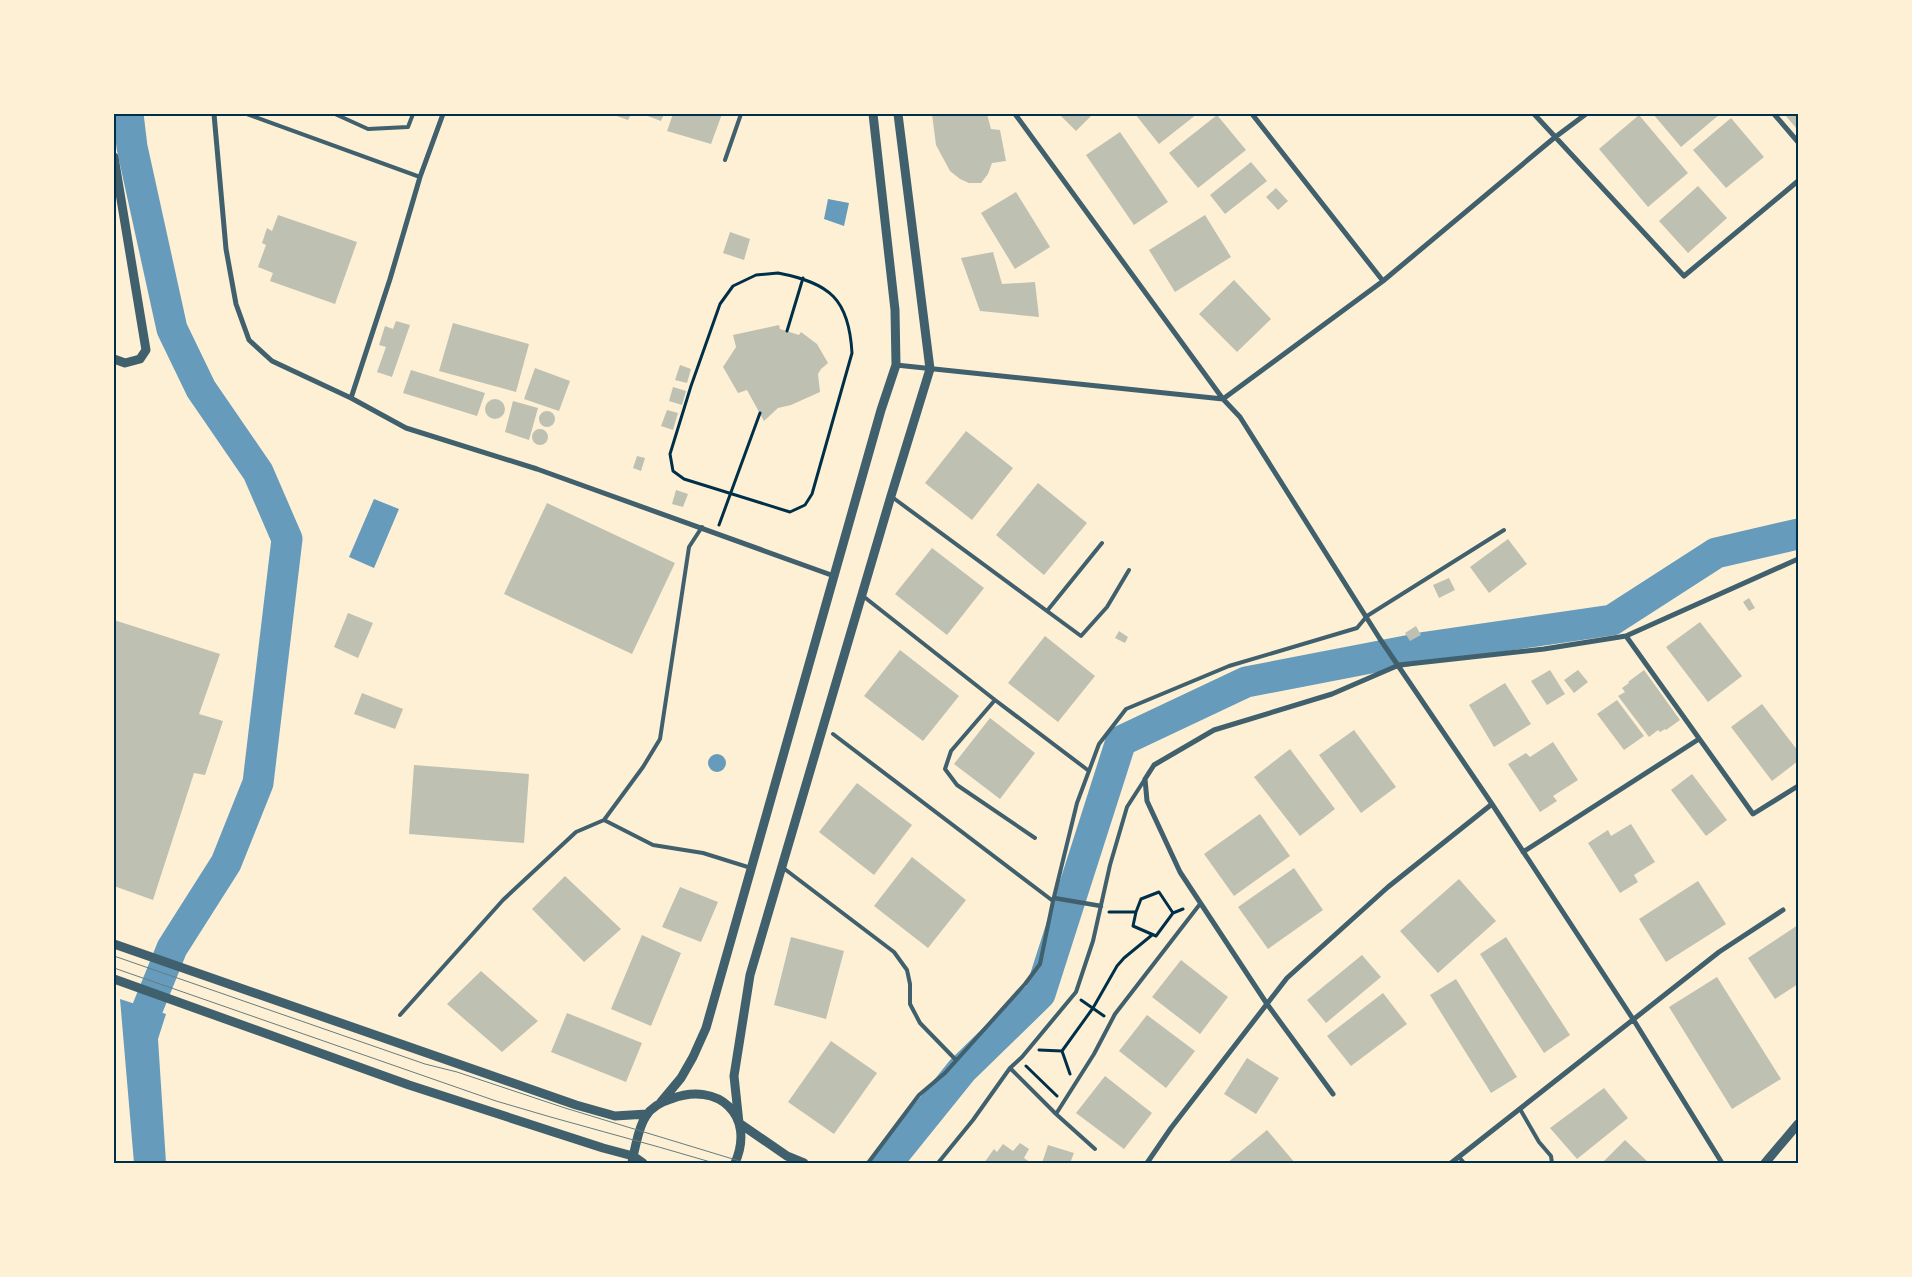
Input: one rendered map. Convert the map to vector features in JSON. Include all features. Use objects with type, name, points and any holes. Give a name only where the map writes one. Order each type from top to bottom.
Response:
[{"type":"street","points":[[214,114],[226,249],[236,304],[249,340],[272,361],[351,398],[406,428],[538,469],[834,576]]},
{"type":"street","points":[[351,398],[390,279],[420,177],[443,114]]},
{"type":"street","points":[[632,1160],[639,1130],[647,1114],[661,1102],[681,1078],[694,1057],[706,1028],[881,410],[896,366],[895,310],[873,114]]},
{"type":"street","points":[[735,1163],[740,1152],[742,1137],[734,1076],[750,975],[930,369],[898,114]]},
{"type":"street","points":[[1014,114],[1223,400],[1240,417],[1380,639],[1492,804],[1632,1019],[1722,1163]]},
{"type":"street","points":[[1252,114],[1383,281]]},
{"type":"street","points":[[1534,114],[1554,138],[1684,276],[1798,181]]},
{"type":"street","points":[[896,366],[1223,400],[1383,281],[1554,138],[1586,114]]},
{"type":"street","points":[[1774,114],[1798,142]]},
{"type":"street","points":[[114,157],[146,350],[140,359],[125,363],[114,358]]},
{"type":"street","points":[[1333,1094],[1267,1004],[1180,872],[1147,801],[1145,780],[1154,765],[1214,730],[1332,694],[1399,665],[1544,649],[1626,636],[1798,559]]},
{"type":"street","points":[[1626,636],[1753,814],[1798,786]]},
{"type":"street","points":[[1523,852],[1699,739]]},
{"type":"street","points":[[1147,1163],[1171,1128],[1287,978],[1388,887],[1492,804]]},
{"type":"street","points":[[1053,899],[1101,906]]},
{"type":"street","points":[[1451,1163],[1719,952],[1783,910]]},
{"type":"street","points":[[114,944],[576,1104],[615,1116],[647,1114]]},
{"type":"street","points":[[114,979],[409,1085],[643,1163]]},
{"type":"street","points":[[661,1102],[692,1093],[708,1094],[721,1100],[732,1110],[739,1123],[787,1156],[804,1163]]},
{"type":"street","points":[[1764,1163],[1798,1124]]},
{"type":"lane","points":[[247,114],[420,177]]},
{"type":"lane","points":[[335,114],[368,129],[408,127],[413,114]]},
{"type":"lane","points":[[725,160],[740,114]]},
{"type":"lane","points":[[891,496],[1081,636],[1107,607],[1129,570]]},
{"type":"lane","points":[[400,1015],[503,900],[576,832],[604,820],[643,767],[660,738],[689,547],[702,527]]},
{"type":"lane","points":[[868,1163],[919,1095],[945,1073],[1025,984],[1040,964],[1053,899],[1077,803],[1099,744],[1126,709],[1229,666],[1357,628],[1367,616],[1504,530]]},
{"type":"lane","points":[[1047,611],[1102,543]]},
{"type":"lane","points":[[862,595],[1089,771]]},
{"type":"lane","points":[[995,700],[951,752],[945,769],[957,785],[1035,838]]},
{"type":"lane","points":[[833,734],[1053,899]]},
{"type":"lane","points":[[938,1163],[973,1120],[1010,1068],[1028,1050],[1074,995],[1093,941],[1110,865],[1127,807],[1145,780]]},
{"type":"lane","points":[[604,820],[653,845],[703,853],[751,868]]},
{"type":"lane","points":[[782,866],[894,952],[907,970],[910,984],[910,1004],[920,1023],[956,1060]]},
{"type":"lane","points":[[1056,1114],[1094,1054],[1115,1014],[1200,904]]},
{"type":"lane","points":[[1010,1068],[1056,1114],[1095,1149]]},
{"type":"lane","points":[[1520,1109],[1539,1142],[1551,1156],[1552,1163]]},
{"type":"lane","points":[[1459,1157],[1464,1163]]},
{"type":"path","points":[[778,273],[804,278],[832,293],[843,310],[851,332],[852,353],[812,494],[805,505],[790,512],[684,479],[673,471],[670,454],[691,386],[720,304],[733,286],[756,275],[778,273]]},
{"type":"path","points":[[787,331],[804,278]]},
{"type":"path","points":[[716,532],[732,494],[760,413]]},
{"type":"path","points":[[1173,913],[1159,892],[1140,900],[1133,926],[1156,936],[1173,913],[1188,907]]},
{"type":"path","points":[[1100,912],[1136,912]]},
{"type":"path","points":[[1062,1051],[1093,1008],[1124,958],[1152,934]]},
{"type":"path","points":[[1074,995],[1105,1017]]},
{"type":"path","points":[[1028,1050],[1062,1051]]},
{"type":"path","points":[[1062,1051],[1071,1077]]},
{"type":"path","points":[[1019,1060],[1057,1096],[1062,1090]]},
{"type":"water","points":[[828,199],[849,203],[844,226],[824,219]]},
{"type":"water","points":[[374,499],[399,509],[374,568],[349,557]]},
{"type":"water","points":[[713,754],[721,754],[726,759],[724,770],[713,772],[708,767],[708,759]]},
{"type":"water","points":[[120,999],[166,1014],[158,1039],[166,1163],[134,1163]]},
{"type":"building","points":[[611,114],[631,114],[628,120]]},
{"type":"building","points":[[642,114],[664,114],[661,121]]},
{"type":"building","points":[[673,114],[722,114],[711,144],[667,131]]},
{"type":"building","points":[[932,114],[987,114],[991,129],[1000,130],[1006,161],[992,163],[988,174],[981,183],[969,183],[960,179],[950,171],[936,145]]},
{"type":"building","points":[[1059,114],[1093,114],[1076,131]]},
{"type":"building","points":[[1135,114],[1197,114],[1159,144]]},
{"type":"building","points":[[1653,114],[1720,114],[1681,147]]},
{"type":"building","points":[[1784,114],[1798,114],[1798,130]]},
{"type":"building","points":[[1217,115],[1246,150],[1198,188],[1169,153]]},
{"type":"building","points":[[1639,115],[1688,173],[1648,207],[1599,149]]},
{"type":"building","points":[[1731,118],[1764,157],[1726,188],[1693,150]]},
{"type":"building","points":[[1120,132],[1168,202],[1134,225],[1086,155]]},
{"type":"building","points":[[1251,162],[1267,181],[1225,214],[1210,195]]},
{"type":"building","points":[[1698,186],[1727,218],[1688,253],[1659,221]]},
{"type":"building","points":[[1276,188],[1288,201],[1278,210],[1266,197]]},
{"type":"building","points":[[1016,192],[1050,247],[1015,269],[981,213]]},
{"type":"building","points":[[278,215],[357,242],[335,304],[270,281],[273,273],[258,267],[266,245],[262,243],[267,228],[272,231]]},
{"type":"building","points":[[1205,215],[1231,257],[1175,292],[1149,250]]},
{"type":"building","points":[[730,232],[750,239],[744,260],[723,253]]},
{"type":"building","points":[[993,252],[1002,284],[1035,282],[1039,317],[980,311],[961,258]]},
{"type":"building","points":[[1234,280],[1271,319],[1237,352],[1199,314]]},
{"type":"building","points":[[396,321],[410,325],[392,377],[377,372],[386,347],[379,345],[385,326],[393,329]]},
{"type":"building","points":[[453,323],[529,344],[516,392],[439,371]]},
{"type":"building","points":[[779,325],[780,329],[799,335],[801,332],[817,344],[828,363],[818,374],[820,392],[791,405],[778,408],[764,421],[747,390],[738,393],[723,367],[736,347],[733,335]]},
{"type":"building","points":[[680,365],[691,369],[687,383],[675,380]]},
{"type":"building","points":[[535,368],[570,381],[559,411],[524,399]]},
{"type":"building","points":[[411,370],[485,393],[477,416],[403,393]]},
{"type":"building","points":[[673,387],[686,391],[682,405],[669,401]]},
{"type":"building","points":[[495,399],[502,402],[505,409],[502,416],[495,419],[488,416],[485,409],[488,402]]},
{"type":"building","points":[[513,401],[538,408],[529,440],[505,432]]},
{"type":"building","points":[[667,410],[678,413],[673,430],[661,426]]},
{"type":"building","points":[[544,411],[550,411],[555,416],[553,425],[544,427],[539,422],[539,416]]},
{"type":"building","points":[[537,429],[543,429],[548,434],[546,443],[537,445],[532,440],[532,434]]},
{"type":"building","points":[[966,431],[1013,468],[972,520],[925,483]]},
{"type":"building","points":[[637,456],[645,458],[641,471],[633,468]]},
{"type":"building","points":[[1038,483],[1087,523],[1044,575],[996,535]]},
{"type":"building","points":[[676,490],[688,494],[683,507],[672,504]]},
{"type":"building","points":[[547,503],[675,563],[632,654],[504,594]]},
{"type":"building","points":[[1508,539],[1527,564],[1489,593],[1470,567]]},
{"type":"building","points":[[932,548],[984,588],[947,635],[895,594]]},
{"type":"building","points":[[1449,578],[1455,590],[1439,598],[1433,585]]},
{"type":"building","points":[[1749,598],[1755,608],[1749,611],[1743,602]]},
{"type":"building","points":[[348,613],[373,623],[358,658],[334,647]]},
{"type":"building","points":[[114,620],[220,654],[199,714],[223,721],[205,775],[194,773],[153,900],[114,886]]},
{"type":"building","points":[[1700,622],[1742,676],[1708,702],[1666,647]]},
{"type":"building","points":[[1416,626],[1421,635],[1410,641],[1405,633]]},
{"type":"building","points":[[1119,631],[1128,637],[1125,643],[1115,638]]},
{"type":"building","points":[[1045,636],[1095,676],[1058,722],[1008,683]]},
{"type":"building","points":[[900,650],[959,696],[923,741],[864,696]]},
{"type":"building","points":[[1550,670],[1565,694],[1547,705],[1531,681]]},
{"type":"building","points":[[1578,670],[1588,682],[1574,693],[1564,680]]},
{"type":"building","points":[[1644,670],[1680,720],[1666,730],[1660,732],[1658,730],[1649,737],[1618,696],[1625,692],[1622,688],[1628,682]]},
{"type":"building","points":[[1505,683],[1531,724],[1494,747],[1469,705]]},
{"type":"building","points":[[362,693],[403,709],[395,729],[354,714]]},
{"type":"building","points":[[1617,700],[1644,736],[1624,750],[1597,714]]},
{"type":"building","points":[[1762,704],[1798,751],[1798,761],[1772,781],[1731,727]]},
{"type":"building","points":[[990,718],[1035,753],[1000,799],[954,764]]},
{"type":"building","points":[[1354,730],[1396,787],[1361,813],[1319,755]]},
{"type":"building","points":[[1553,742],[1578,780],[1553,796],[1557,801],[1540,812],[1508,764],[1526,753],[1530,757]]},
{"type":"building","points":[[1290,749],[1335,809],[1300,836],[1254,777]]},
{"type":"building","points":[[414,765],[529,774],[524,843],[409,834]]},
{"type":"building","points":[[1692,774],[1727,820],[1706,836],[1671,790]]},
{"type":"building","points":[[857,783],[912,825],[874,875],[819,832]]},
{"type":"building","points":[[1260,814],[1290,856],[1234,896],[1204,854]]},
{"type":"building","points":[[1631,824],[1655,862],[1634,875],[1638,882],[1620,893],[1588,843],[1608,830],[1611,836]]},
{"type":"building","points":[[912,857],[966,900],[928,948],[874,906]]},
{"type":"building","points":[[1294,868],[1323,910],[1268,949],[1238,907]]},
{"type":"building","points":[[565,876],[621,929],[584,962],[532,909]]},
{"type":"building","points":[[1459,879],[1496,921],[1438,973],[1400,931]]},
{"type":"building","points":[[1698,881],[1726,924],[1666,962],[1639,919]]},
{"type":"building","points":[[680,887],[718,902],[701,942],[662,927]]},
{"type":"building","points":[[1798,925],[1798,984],[1775,999],[1748,958]]},
{"type":"building","points":[[642,935],[681,953],[651,1026],[611,1009]]},
{"type":"building","points":[[791,937],[844,951],[826,1019],[774,1005]]},
{"type":"building","points":[[1506,937],[1570,1035],[1544,1053],[1480,954]]},
{"type":"building","points":[[1362,955],[1381,977],[1326,1023],[1307,1000]]},
{"type":"building","points":[[1181,960],[1228,997],[1200,1034],[1152,997]]},
{"type":"building","points":[[481,971],[538,1021],[502,1052],[447,1004]]},
{"type":"building","points":[[1717,977],[1781,1079],[1732,1109],[1669,1007]]},
{"type":"building","points":[[1456,979],[1517,1077],[1491,1093],[1430,995]]},
{"type":"building","points":[[1383,993],[1407,1024],[1351,1066],[1327,1036]]},
{"type":"building","points":[[567,1013],[642,1043],[626,1082],[551,1052]]},
{"type":"building","points":[[1147,1015],[1195,1051],[1166,1088],[1119,1051]]},
{"type":"building","points":[[831,1041],[877,1073],[834,1134],[788,1102]]},
{"type":"building","points":[[1247,1058],[1279,1078],[1256,1114],[1224,1094]]},
{"type":"building","points":[[1105,1076],[1152,1113],[1124,1149],[1076,1113]]},
{"type":"building","points":[[1604,1088],[1628,1118],[1577,1159],[1550,1128]]},
{"type":"building","points":[[1267,1130],[1295,1163],[1227,1163]]},
{"type":"building","points":[[1625,1140],[1649,1163],[1602,1163]]},
{"type":"building","points":[[1020,1143],[1029,1149],[1024,1158],[1031,1163],[984,1163],[994,1149],[997,1152],[1003,1144],[1013,1151]]},
{"type":"building","points":[[1048,1145],[1074,1153],[1070,1163],[1042,1163]]},
{"type":"waterway","points":[[128,114],[132,147],[172,329],[201,389],[258,472],[287,539],[258,783],[226,863],[172,948],[144,1017],[140,1037],[141,1048]]},
{"type":"waterway","points":[[887,1163],[962,1070],[1040,994],[1121,741],[1246,682],[1427,647],[1612,620],[1716,553],[1798,534]]},
{"type":"tram line","points":[[114,956],[425,1064],[457,1072],[565,1108],[746,1163]]},
{"type":"tram line","points":[[114,968],[496,1101],[714,1163]]}]
